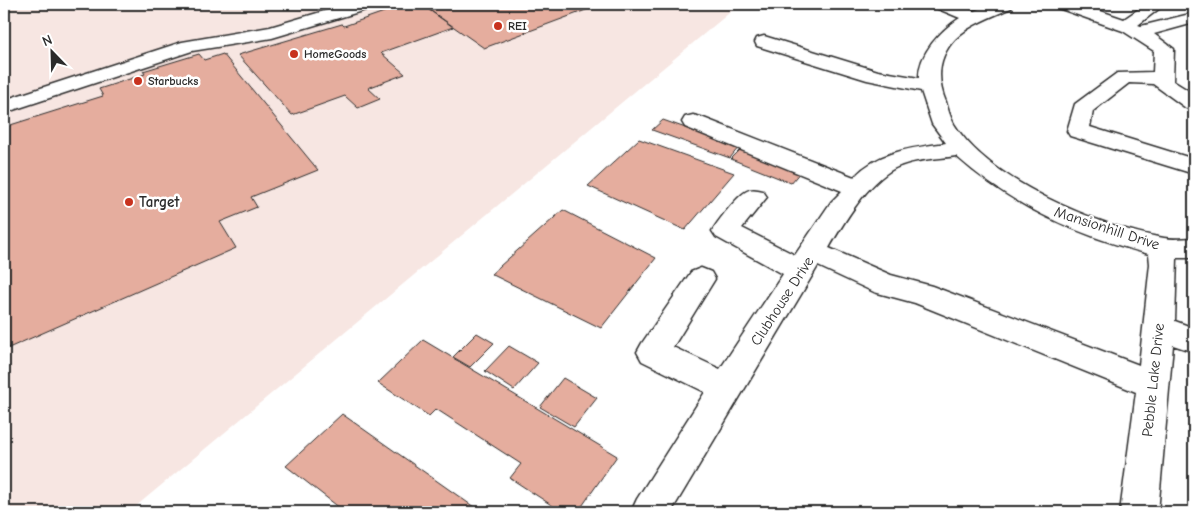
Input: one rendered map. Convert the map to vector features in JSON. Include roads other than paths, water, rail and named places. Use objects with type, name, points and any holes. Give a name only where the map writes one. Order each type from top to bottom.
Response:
[{"type":"street","points":[[4,107],[188,46],[272,32],[366,4]]},
{"type":"street","points":[[942,4],[975,18]]},
{"type":"street","name":"Mansionhill Drive","points":[[1005,4],[975,18],[949,35],[938,51],[928,72],[933,103],[959,149],[1017,192],[1063,216],[1162,248],[1194,248]]},
{"type":"street","points":[[1064,4],[1132,29],[1164,49],[1163,83],[1194,103]]},
{"type":"street","points":[[1132,29],[1157,4]]},
{"type":"street","points":[[1132,29],[1194,18]]},
{"type":"street","points":[[764,42],[874,76],[931,88]]},
{"type":"street","points":[[1164,78],[1124,77],[1083,110],[1078,131],[1194,167]]},
{"type":"street","points":[[693,122],[858,188]]},
{"type":"street","name":"Clubhouse Drive","points":[[650,512],[726,387],[840,208],[858,188],[886,163],[908,155],[959,149]]},
{"type":"street","points":[[754,197],[725,231],[807,262],[922,294],[1152,384]]},
{"type":"street","name":"Pebble Lake Drive","points":[[1138,512],[1164,264],[1162,248]]},
{"type":"street","points":[[701,279],[653,352],[726,387]]},
{"type":"street","points":[[1158,328],[1194,340]]},
{"type":"place","name":"REI","points":[[498,26]]},
{"type":"place","name":"HomeGoods","points":[[294,54]]},
{"type":"place","name":"Starbucks","points":[[138,81]]},
{"type":"place","name":"Target","points":[[129,202]]}]
